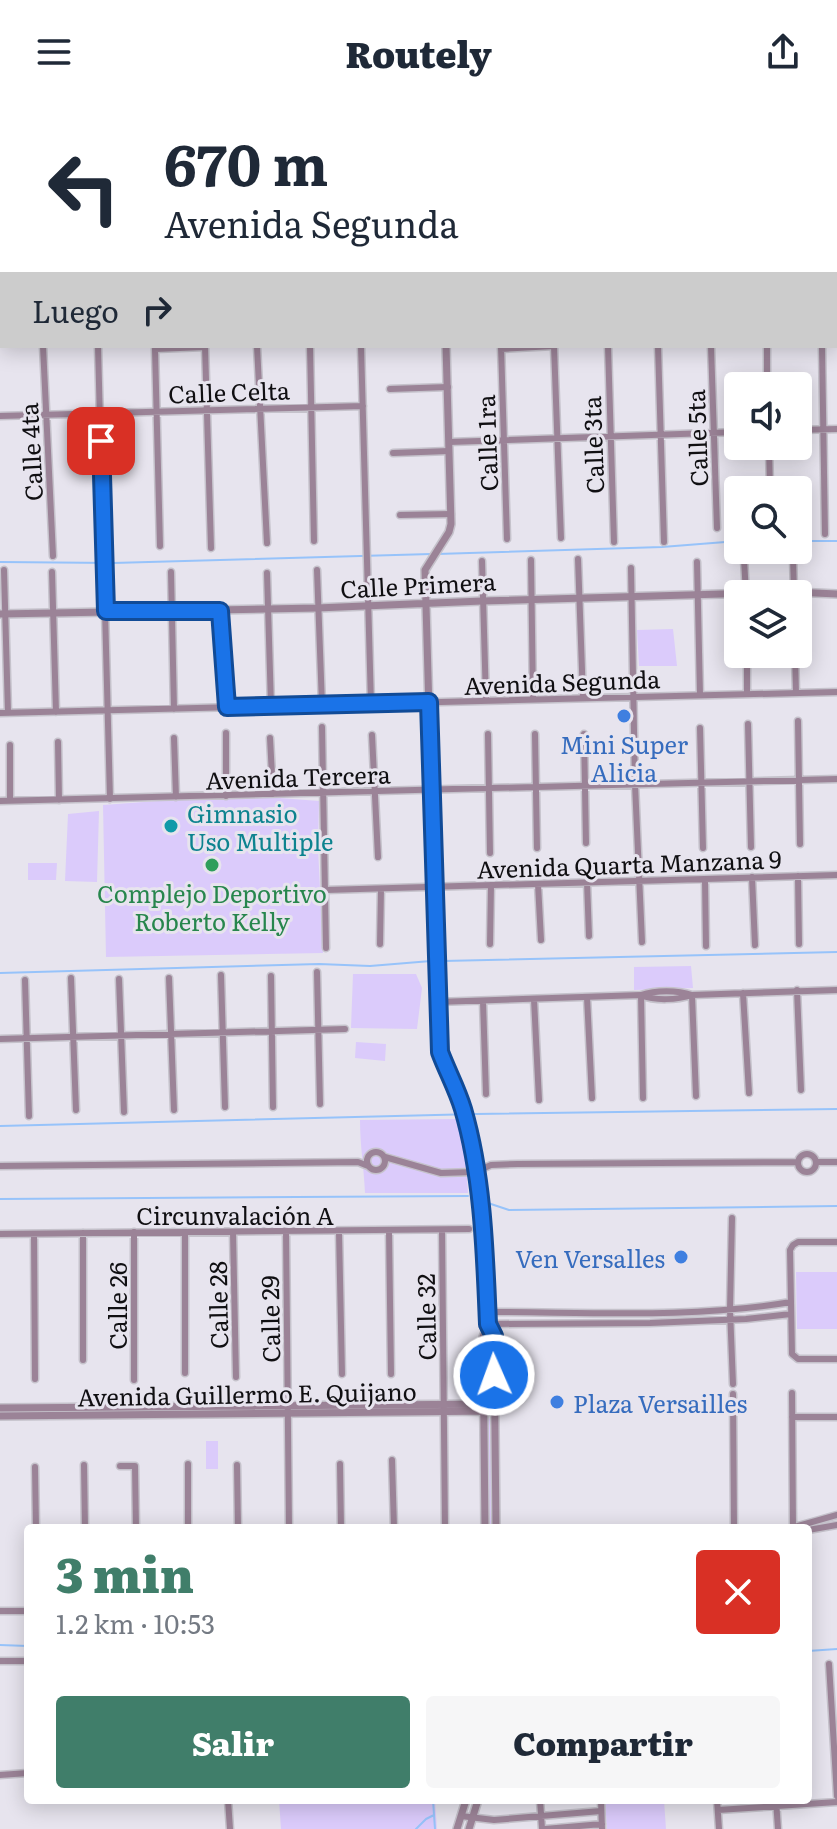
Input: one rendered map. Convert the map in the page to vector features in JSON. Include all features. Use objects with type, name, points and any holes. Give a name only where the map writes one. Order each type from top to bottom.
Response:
[{"type":"street","name":"Calle 4ta","points":[[43,348],[53,556]]},
{"type":"street","points":[[98,348],[110,799]]},
{"type":"street","points":[[160,546],[155,349],[172,348]]},
{"type":"street","points":[[205,348],[211,548]]},
{"type":"street","points":[[257,348],[267,543]]},
{"type":"street","points":[[310,348],[314,541]]},
{"type":"street","points":[[361,348],[371,704]]},
{"type":"street","points":[[446,348],[451,514],[449,532],[425,570],[437,1002],[440,1052],[463,1108],[475,1172],[488,1312],[483,1337],[485,1524]]},
{"type":"street","name":"Calle 1ra","points":[[501,348],[507,539]]},
{"type":"street","points":[[554,348],[561,538]]},
{"type":"street","name":"Calle 3ta","points":[[608,348],[614,542]]},
{"type":"street","points":[[658,348],[664,542]]},
{"type":"street","name":"Calle 5ta","points":[[711,348],[717,528]]},
{"type":"street","points":[[767,348],[767,372]]},
{"type":"street","points":[[822,348],[825,534]]},
{"type":"street","points":[[390,389],[448,387]]},
{"type":"street","name":"Calle Celta","points":[[0,416],[363,406]]},
{"type":"street","points":[[812,429],[837,429]]},
{"type":"street","points":[[393,453],[503,440],[724,433]]},
{"type":"street","points":[[400,515],[451,514]]},
{"type":"street","points":[[578,559],[583,698]]},
{"type":"street","points":[[531,560],[533,699]]},
{"type":"street","points":[[482,561],[486,701]]},
{"type":"street","points":[[697,562],[700,695]]},
{"type":"street","points":[[631,568],[642,942]]},
{"type":"street","points":[[4,570],[4,713]]},
{"type":"street","points":[[317,570],[322,705]]},
{"type":"street","points":[[52,572],[56,712]]},
{"type":"street","points":[[171,572],[174,709]]},
{"type":"street","points":[[267,573],[271,706]]},
{"type":"street","name":"Calle Primera","points":[[812,593],[837,594]]},
{"type":"street","name":"Calle Primera","points":[[2,614],[268,610],[724,594]]},
{"type":"street","points":[[220,611],[227,707]]},
{"type":"street","points":[[747,668],[747,694]]},
{"type":"street","points":[[795,668],[796,693]]},
{"type":"street","name":"Avenida Segunda","points":[[4,713],[837,692]]},
{"type":"street","points":[[798,721],[800,844]]},
{"type":"street","points":[[748,724],[751,847]]},
{"type":"street","points":[[322,727],[326,948]]},
{"type":"street","points":[[700,728],[703,848]]},
{"type":"street","points":[[226,733],[226,796]]},
{"type":"street","points":[[488,734],[490,853]]},
{"type":"street","points":[[535,734],[537,848]]},
{"type":"street","points":[[584,734],[586,843]]},
{"type":"street","points":[[372,735],[378,857]]},
{"type":"street","points":[[174,738],[176,797]]},
{"type":"street","points":[[270,738],[273,794]]},
{"type":"street","points":[[58,742],[59,800]]},
{"type":"street","points":[[10,745],[10,800]]},
{"type":"street","name":"Avenida Tercera","points":[[0,801],[837,779]]},
{"type":"street","name":"Avenida Quarta Manzana 9","points":[[326,890],[837,875]]},
{"type":"street","points":[[798,876],[799,944]]},
{"type":"street","points":[[752,877],[755,945]]},
{"type":"street","points":[[705,880],[706,946]]},
{"type":"street","points":[[587,882],[589,936]]},
{"type":"street","points":[[538,884],[541,940]]},
{"type":"street","points":[[490,944],[491,885]]},
{"type":"street","points":[[380,944],[381,889]]},
{"type":"street","points":[[317,972],[320,1104]]},
{"type":"street","points":[[221,975],[225,1107]]},
{"type":"street","points":[[271,976],[273,1107]]},
{"type":"street","points":[[71,978],[76,1110]]},
{"type":"street","points":[[169,978],[174,1110]]},
{"type":"street","points":[[119,979],[124,1112]]},
{"type":"street","points":[[25,980],[29,1116]]},
{"type":"street","points":[[797,990],[801,1090]]},
{"type":"street","points":[[437,1002],[641,995],[649,992],[692,995],[837,990]]},
{"type":"street","points":[[743,993],[749,1093]]},
{"type":"street","points":[[641,995],[643,1098]]},
{"type":"street","points":[[692,995],[696,1096]]},
{"type":"street","points":[[587,997],[592,1098]]},
{"type":"street","points":[[534,999],[539,1100]]},
{"type":"street","points":[[483,1001],[486,1094]]},
{"type":"street","points":[[0,1039],[345,1029]]},
{"type":"street","points":[[358,1162],[378,1152],[388,1161],[432,1173],[475,1172],[491,1165],[518,1164],[797,1162]]},
{"type":"street","points":[[807,1153],[816,1162],[807,1172],[799,1168],[797,1162],[807,1153]]},
{"type":"street","points":[[367,1157],[368,1166]]},
{"type":"street","points":[[0,1166],[358,1162],[379,1170],[388,1161]]},
{"type":"street","points":[[816,1162],[837,1162]]},
{"type":"street","points":[[732,1218],[730,1322],[733,1384]]},
{"type":"street","name":"Circunvalación A","points":[[0,1234],[469,1229]]},
{"type":"street","points":[[389,1230],[391,1374]]},
{"type":"street","name":"Calle 32","points":[[442,1230],[445,1524]]},
{"type":"street","name":"Calle 29","points":[[286,1231],[289,1524]]},
{"type":"street","name":"Calle 26","points":[[134,1232],[134,1380]]},
{"type":"street","name":"Calle 28","points":[[233,1232],[236,1377]]},
{"type":"street","points":[[339,1232],[342,1374]]},
{"type":"street","points":[[83,1233],[83,1360]]},
{"type":"street","points":[[185,1233],[185,1373]]},
{"type":"street","points":[[34,1234],[35,1379]]},
{"type":"street","points":[[837,1242],[798,1242],[790,1250],[793,1357],[837,1359]]},
{"type":"street","points":[[488,1312],[730,1310],[791,1302]]},
{"type":"street","points":[[650,1312],[650,1323]]},
{"type":"street","points":[[488,1324],[730,1322],[791,1314]]},
{"type":"street","points":[[488,1324],[494,1336],[496,1524]]},
{"type":"street","points":[[792,1393],[793,1524]]},
{"type":"street","points":[[733,1394],[734,1524]]},
{"type":"street","name":"Avenida Guillermo E. Quijano","points":[[0,1408],[56,1411],[494,1407]]},
{"type":"street","name":"Avenida Guillermo E. Quijano","points":[[0,1416],[56,1411]]},
{"type":"street","points":[[792,1417],[837,1417]]},
{"type":"street","points":[[392,1460],[394,1524]]},
{"type":"street","points":[[188,1464],[188,1524]]},
{"type":"street","points":[[340,1464],[341,1524]]},
{"type":"street","points":[[84,1465],[85,1524]]},
{"type":"street","points":[[237,1465],[238,1524]]},
{"type":"street","points":[[120,1466],[135,1466],[136,1524]]},
{"type":"street","points":[[35,1467],[36,1524]]},
{"type":"street","points":[[807,1524],[837,1515]]},
{"type":"street","points":[[812,1529],[837,1525]]},
{"type":"street","points":[[0,1611],[24,1611]]},
{"type":"street","points":[[0,1661],[24,1661]]},
{"type":"street","points":[[812,1801],[837,1799],[829,1664]]},
{"type":"street","points":[[0,1775],[24,1773]]},
{"type":"street","points":[[228,1804],[230,1829]]},
{"type":"street","points":[[458,1829],[465,1804]]},
{"type":"street","points":[[469,1829],[477,1804]]},
{"type":"street","points":[[540,1804],[543,1829],[602,1826],[601,1804]]},
{"type":"street","points":[[717,1804],[719,1829]]},
{"type":"street","points":[[718,1810],[768,1804]]},
{"type":"street","points":[[776,1804],[778,1829]]},
{"type":"street","points":[[461,1816],[494,1820],[601,1811]]},
{"type":"street","points":[[494,1820],[494,1829]]},
{"type":"shaded area","points":[[673,629],[677,666],[639,666],[637,630]]},
{"type":"shaded area","name":"Complejo Deportivo Roberto Kelly","points":[[240,795],[319,801],[323,953],[106,957],[103,805]]},
{"type":"shaded area","points":[[99,811],[97,882],[65,881],[68,814]]},
{"type":"shaded area","points":[[28,863],[57,863],[56,880],[28,880]]},
{"type":"shaded area","points":[[691,966],[693,988],[634,990],[634,967]]},
{"type":"shaded area","points":[[353,974],[416,974],[422,988],[417,1029],[351,1028]]},
{"type":"shaded area","points":[[356,1042],[386,1044],[385,1061],[355,1058]]},
{"type":"shaded area","points":[[456,1119],[466,1160],[468,1193],[365,1193],[360,1120]]},
{"type":"shaded area","points":[[796,1272],[837,1272],[837,1329],[797,1329]]},
{"type":"shaded area","points":[[487,1419],[491,1420],[492,1524],[488,1524]]},
{"type":"shaded area","points":[[206,1441],[218,1441],[218,1469],[206,1469]]},
{"type":"shaded area","points":[[279,1804],[435,1804],[437,1829],[281,1829]]},
{"type":"shaded area","points":[[605,1804],[664,1804],[666,1829],[607,1829]]},
{"type":"waterway","points":[[812,541],[837,541]]},
{"type":"waterway","points":[[437,554],[724,542]]},
{"type":"waterway","points":[[0,562],[113,563],[431,554]]},
{"type":"waterway","points":[[443,961],[837,952]]},
{"type":"waterway","points":[[0,973],[319,964],[370,966],[431,961]]},
{"type":"waterway","points":[[0,1126],[837,1109]]},
{"type":"waterway","points":[[0,1199],[468,1196]]},
{"type":"waterway","points":[[488,1203],[509,1210],[837,1206]]},
{"type":"waterway","points":[[0,1645],[24,1646]]},
{"type":"waterway","points":[[812,1651],[837,1649]]},
{"type":"waterway","points":[[433,1804],[435,1829]]},
{"type":"waterway","points":[[416,1829],[434,1815]]},
{"type":"place","name":"Mini Super Alicia","points":[[624,716]]},
{"type":"place","name":"Gimnasio Uso Multiple","points":[[171,826]]},
{"type":"place","name":"Complejo Deportivo Roberto Kelly","points":[[212,865]]},
{"type":"place","name":"Ven Versalles","points":[[681,1257]]},
{"type":"place","name":"Plaza Versailles","points":[[557,1402]]},
{"type":"route","points":[[101,441],[106,611],[220,611],[227,707],[429,702],[440,1052],[454,1083],[469,1131],[485,1260],[488,1324],[494,1336],[494,1375]]}]
